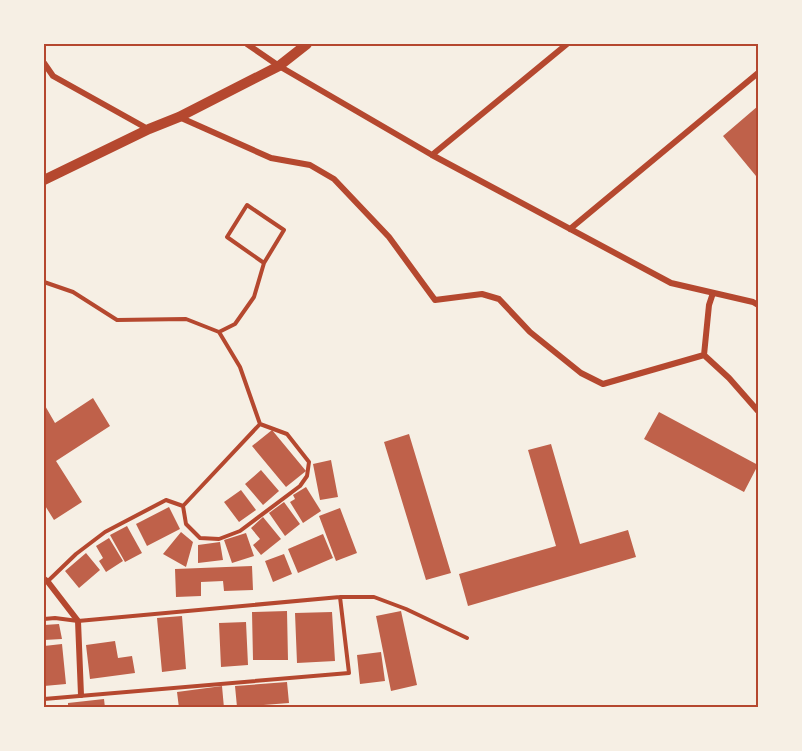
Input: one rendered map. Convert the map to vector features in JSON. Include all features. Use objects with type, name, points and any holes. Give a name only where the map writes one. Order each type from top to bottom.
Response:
[{"type":"main road","points":[[44,180],[149,129],[179,117],[279,66],[307,44]]},
{"type":"street","points":[[247,44],[279,66],[432,155],[671,283],[759,305]]},
{"type":"street","points":[[432,155],[567,44]]},
{"type":"street","points":[[44,63],[53,76],[149,129]]},
{"type":"street","points":[[570,229],[759,73]]},
{"type":"street","points":[[179,117],[271,158],[310,165],[334,179],[389,237],[435,300],[482,294],[499,299],[530,332],[581,373],[603,384],[704,355]]},
{"type":"street","points":[[704,355],[709,305],[713,293]]},
{"type":"street","points":[[704,355],[759,411]]},
{"type":"street","points":[[46,580],[78,621],[81,695]]},
{"type":"lane","points":[[219,332],[235,324],[254,297],[264,263],[284,230],[247,205],[227,237],[264,263]]},
{"type":"lane","points":[[44,282],[73,292],[117,320],[186,319],[219,332],[240,367],[260,424]]},
{"type":"lane","points":[[183,506],[260,424]]},
{"type":"lane","points":[[183,506],[186,524],[200,538],[219,539],[240,531],[300,486],[308,476],[309,462],[287,434],[260,424]]},
{"type":"lane","points":[[46,580],[105,532],[166,501],[183,506]]},
{"type":"lane","points":[[44,699],[349,673],[340,597]]},
{"type":"lane","points":[[44,619],[78,621],[340,597],[374,597],[406,609],[467,638]]},
{"type":"building","points":[[758,106],[758,174],[756,176],[723,136]]},
{"type":"building","points":[[93,398],[110,426],[56,461],[82,502],[54,520],[44,504],[44,404],[55,423]]},
{"type":"building","points":[[659,412],[758,465],[744,492],[644,439]]},
{"type":"building","points":[[272,430],[306,471],[286,487],[252,446]]},
{"type":"building","points":[[409,434],[451,573],[426,580],[384,442]]},
{"type":"building","points":[[551,444],[580,544],[628,530],[636,557],[468,606],[459,574],[556,546],[528,450]]},
{"type":"building","points":[[331,460],[338,497],[320,500],[313,464]]},
{"type":"building","points":[[261,470],[279,491],[263,505],[245,484]]},
{"type":"building","points":[[306,487],[321,511],[303,523],[290,502],[295,499],[293,495]]},
{"type":"building","points":[[241,490],[256,510],[239,522],[224,502]]},
{"type":"building","points":[[284,502],[300,524],[285,536],[269,513]]},
{"type":"building","points":[[169,507],[180,529],[147,546],[136,524]]},
{"type":"building","points":[[340,508],[357,553],[336,561],[319,516]]},
{"type":"building","points":[[263,517],[281,539],[261,555],[253,545],[260,539],[251,528]]},
{"type":"building","points":[[127,526],[142,553],[125,562],[110,535]]},
{"type":"building","points":[[181,532],[193,542],[186,567],[163,554]]},
{"type":"building","points":[[246,533],[254,556],[232,563],[224,540]]},
{"type":"building","points":[[323,534],[333,558],[298,573],[288,549]]},
{"type":"building","points":[[109,538],[123,561],[106,572],[99,561],[103,558],[96,546]]},
{"type":"building","points":[[220,542],[223,560],[198,563],[198,545]]},
{"type":"building","points":[[86,553],[100,570],[79,588],[65,571]]},
{"type":"building","points":[[284,554],[292,574],[273,582],[265,561]]},
{"type":"building","points":[[252,566],[253,590],[224,591],[223,581],[201,582],[201,596],[176,597],[175,569]]},
{"type":"building","points":[[287,611],[288,660],[253,660],[252,612]]},
{"type":"building","points":[[401,611],[417,685],[391,691],[376,616]]},
{"type":"building","points":[[332,612],[335,661],[297,663],[295,613]]},
{"type":"building","points":[[182,616],[186,669],[162,672],[157,618]]},
{"type":"building","points":[[246,622],[248,665],[221,667],[219,623]]},
{"type":"building","points":[[59,624],[62,639],[44,640],[44,625]]},
{"type":"building","points":[[115,641],[118,658],[132,656],[135,673],[90,679],[86,645]]},
{"type":"building","points":[[62,644],[66,684],[44,686],[44,646]]},
{"type":"building","points":[[381,652],[385,681],[360,684],[357,655]]},
{"type":"building","points":[[287,682],[289,703],[237,707],[235,686]]},
{"type":"building","points":[[222,686],[224,708],[179,708],[177,692]]},
{"type":"building","points":[[104,699],[105,708],[68,708],[68,703]]}]
